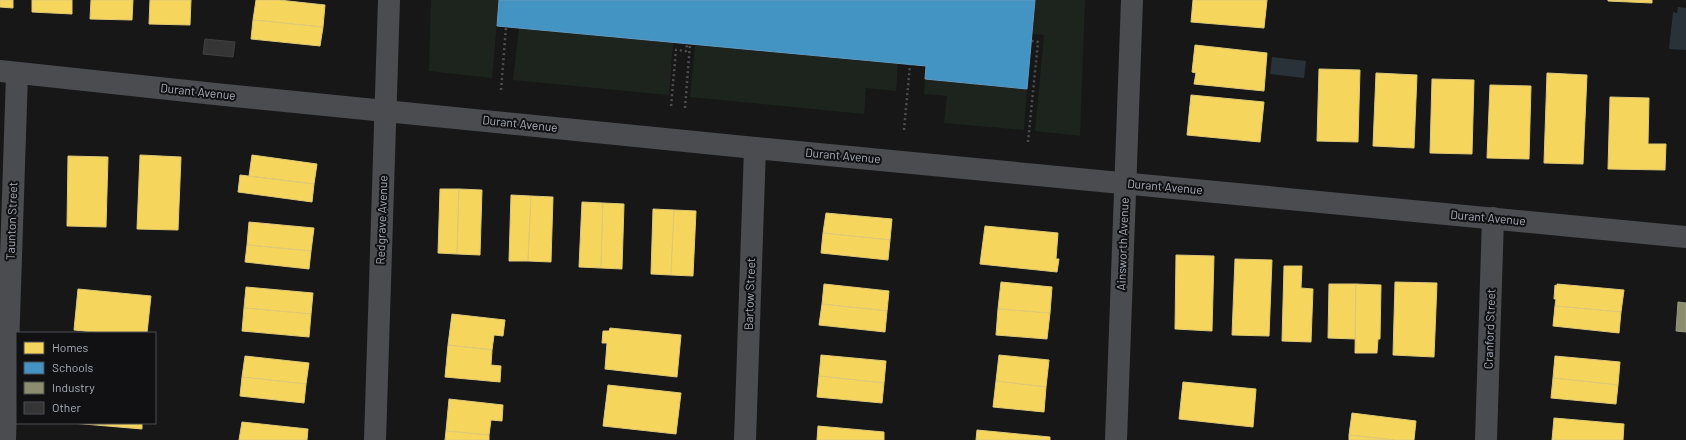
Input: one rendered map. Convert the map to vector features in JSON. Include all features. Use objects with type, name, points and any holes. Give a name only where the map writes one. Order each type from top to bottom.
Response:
[{"type":"street","name":"Redgrave Avenue","points":[[375,440],[389,0]]},
{"type":"street","name":"Ainsworth Avenue","points":[[1116,440],[1132,0]]},
{"type":"street","name":"Durant Avenue","points":[[8,72],[755,148],[1686,237]]},
{"type":"street","name":"Taunton Street","points":[[4,440],[8,72]]},
{"type":"street","name":"Bartow Street","points":[[745,440],[755,148]]},
{"type":"street","name":"Cranford Street","points":[[1486,440],[1493,218]]},
{"type":"path","points":[[501,90],[506,27]]},
{"type":"path","points":[[1028,142],[1038,42],[1032,41]]},
{"type":"path","points":[[672,106],[676,50],[686,51],[688,44],[685,108]]},
{"type":"path","points":[[904,130],[910,65]]},
{"type":"shaded area","points":[[431,0],[499,0],[492,78],[429,71]]},
{"type":"shaded area","points":[[1035,0],[1085,0],[1080,136],[1035,131],[1044,35],[1033,34]]},
{"type":"shaded area","points":[[1678,7],[1686,8],[1686,50],[1669,49],[1673,12],[1677,13]]},
{"type":"shaded area","points":[[519,28],[673,43],[669,95],[513,80]]},
{"type":"shaded area","points":[[695,45],[898,64],[896,91],[866,88],[864,114],[690,97]]},
{"type":"shaded area","points":[[1272,57],[1306,61],[1304,78],[1270,74]]},
{"type":"shaded area","points":[[925,79],[1027,89],[1024,130],[944,123],[947,96],[924,94]]},
{"type":"building: Homes","points":[[0,0],[13,0],[13,8],[0,7]]},
{"type":"building: Homes","points":[[32,0],[72,0],[72,14],[32,12]]},
{"type":"building: Homes","points":[[91,0],[133,0],[132,20],[90,19]]},
{"type":"building: Homes","points":[[150,0],[191,0],[190,25],[149,24]]},
{"type":"building: Homes","points":[[256,0],[279,0],[325,5],[323,27],[253,20]]},
{"type":"building: Homes","points":[[1193,0],[1267,0],[1264,28],[1191,22]]},
{"type":"building: Homes","points":[[1652,0],[1652,3],[1608,1]]},
{"type":"building: Homes","points":[[253,20],[323,27],[320,46],[251,39]]},
{"type":"building: Homes","points":[[1195,45],[1267,53],[1264,91],[1194,84],[1196,73],[1192,72]]},
{"type":"building: Homes","points":[[1319,69],[1360,70],[1358,142],[1317,141]]},
{"type":"building: Homes","points":[[1376,73],[1417,75],[1414,148],[1373,146]]},
{"type":"building: Homes","points":[[1547,73],[1587,75],[1583,164],[1544,163]]},
{"type":"building: Homes","points":[[1432,79],[1474,80],[1472,154],[1430,153]]},
{"type":"building: Homes","points":[[1490,85],[1531,86],[1529,159],[1487,158]]},
{"type":"building: Homes","points":[[1191,95],[1264,102],[1260,142],[1187,135]]},
{"type":"building: Homes","points":[[1610,97],[1649,98],[1648,144],[1666,144],[1665,170],[1608,169]]},
{"type":"building: Homes","points":[[140,155],[181,157],[178,230],[137,229]]},
{"type":"building: Homes","points":[[252,155],[317,164],[314,184],[249,176]]},
{"type":"building: Homes","points":[[68,156],[108,157],[106,227],[67,226]]},
{"type":"building: Homes","points":[[240,175],[314,184],[312,202],[238,192]]},
{"type":"building: Homes","points":[[440,189],[459,189],[457,254],[438,253]]},
{"type":"building: Homes","points":[[459,189],[482,190],[480,255],[457,254]]},
{"type":"building: Homes","points":[[511,195],[531,196],[528,261],[509,261]]},
{"type":"building: Homes","points":[[531,196],[553,197],[551,262],[528,261]]},
{"type":"building: Homes","points":[[582,202],[603,203],[601,268],[579,267]]},
{"type":"building: Homes","points":[[603,203],[624,204],[622,269],[601,268]]},
{"type":"building: Homes","points":[[653,209],[674,210],[671,275],[651,274]]},
{"type":"building: Homes","points":[[674,210],[696,211],[693,276],[671,275]]},
{"type":"building: Homes","points":[[826,213],[892,219],[890,240],[823,233]]},
{"type":"building: Homes","points":[[249,222],[314,228],[311,251],[247,245]]},
{"type":"building: Homes","points":[[985,226],[1058,233],[1056,259],[1059,259],[1057,272],[980,264]]},
{"type":"building: Homes","points":[[823,233],[890,240],[888,260],[821,253]]},
{"type":"building: Homes","points":[[247,245],[311,251],[309,269],[245,262]]},
{"type":"building: Homes","points":[[1176,255],[1214,256],[1212,331],[1175,329]]},
{"type":"building: Homes","points":[[1235,259],[1272,260],[1269,336],[1232,335]]},
{"type":"building: Homes","points":[[1284,266],[1302,266],[1301,288],[1313,289],[1311,342],[1282,341]]},
{"type":"building: Homes","points":[[1001,282],[1052,287],[1050,313],[998,309]]},
{"type":"building: Homes","points":[[1395,282],[1437,283],[1434,357],[1393,355]]},
{"type":"building: Homes","points":[[824,284],[889,291],[887,311],[822,304]]},
{"type":"building: Homes","points":[[1329,284],[1356,284],[1355,339],[1328,338]]},
{"type":"building: Homes","points":[[1356,284],[1381,285],[1380,339],[1378,339],[1377,353],[1355,353]]},
{"type":"building: Homes","points":[[1557,284],[1624,290],[1621,312],[1555,306],[1555,285],[1557,286]]},
{"type":"building: Homes","points":[[246,287],[313,293],[311,314],[244,308]]},
{"type":"building: Homes","points":[[78,289],[151,296],[147,332],[93,332],[74,330]]},
{"type":"building: Homes","points":[[822,304],[887,311],[885,332],[819,325]]},
{"type":"building: Homes","points":[[1555,306],[1621,312],[1619,333],[1553,326]]},
{"type":"building: Homes","points":[[244,308],[311,314],[309,337],[242,331]]},
{"type":"building: Homes","points":[[998,309],[1050,313],[1047,339],[996,335]]},
{"type":"building: Homes","points":[[452,314],[505,320],[503,336],[494,335],[492,350],[448,345]]},
{"type":"building: Homes","points":[[610,328],[681,335],[677,377],[605,369],[607,343],[602,343],[603,331],[609,331]]},
{"type":"building: Homes","points":[[448,345],[492,350],[491,365],[501,366],[500,382],[445,377]]},
{"type":"building: Homes","points":[[821,355],[886,361],[884,383],[819,376]]},
{"type":"building: Homes","points":[[999,355],[1049,360],[1046,387],[996,381]]},
{"type":"building: Homes","points":[[245,356],[309,363],[306,384],[242,377]]},
{"type":"building: Homes","points":[[1555,356],[1620,362],[1618,385],[1553,378]]},
{"type":"building: Homes","points":[[819,376],[884,383],[882,403],[817,397]]},
{"type":"building: Homes","points":[[242,377],[306,384],[304,403],[240,396]]},
{"type":"building: Homes","points":[[1553,378],[1618,385],[1616,404],[1551,398]]},
{"type":"building: Homes","points":[[996,381],[1046,387],[1044,412],[993,407]]},
{"type":"building: Homes","points":[[1183,382],[1256,389],[1253,427],[1179,419]]},
{"type":"building: Homes","points":[[608,385],[681,393],[676,434],[603,426]]},
{"type":"building: Homes","points":[[449,399],[503,405],[502,421],[491,420],[489,435],[446,431]]},
{"type":"building: Homes","points":[[1352,413],[1416,421],[1414,440],[1394,440],[1349,435]]},
{"type":"building: Homes","points":[[1554,418],[1624,424],[1623,440],[1552,440]]},
{"type":"building: Homes","points":[[242,422],[308,429],[307,440],[239,440]]},
{"type":"building: Homes","points":[[84,424],[142,424],[142,429]]},
{"type":"building: Homes","points":[[818,426],[884,432],[884,440],[817,440]]},
{"type":"building: Homes","points":[[977,430],[1050,437],[1050,440],[976,440]]},
{"type":"building: Homes","points":[[446,431],[489,435],[489,440],[445,440]]},
{"type":"building: Homes","points":[[1349,435],[1394,440],[1349,440]]},
{"type":"building: Schools","points":[[499,0],[1035,0],[1027,89],[925,79],[926,66],[497,26]]},
{"type":"building: Industry","points":[[1678,302],[1686,303],[1686,332],[1676,331]]},
{"type":"building: Other","points":[[205,39],[235,42],[233,57],[203,54]]}]
